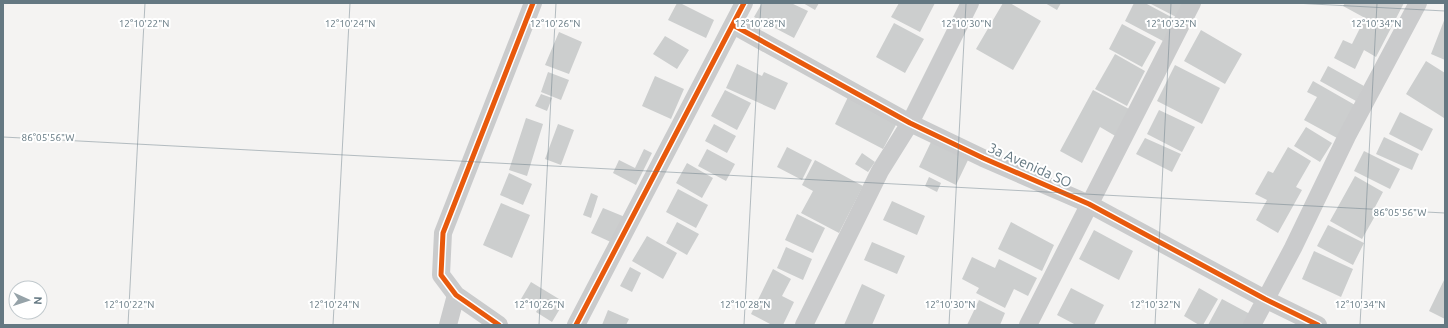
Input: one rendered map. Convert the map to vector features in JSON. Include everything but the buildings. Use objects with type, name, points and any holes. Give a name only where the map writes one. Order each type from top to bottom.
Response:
[{"type":"street","points":[[499,325],[456,295],[441,275],[444,233],[533,3]]},
{"type":"street","points":[[576,325],[744,3]]},
{"type":"street","points":[[804,325],[880,171],[910,123],[970,3]]},
{"type":"street","points":[[1028,325],[1192,3]]},
{"type":"street","points":[[1252,325],[1293,248],[1347,136],[1418,3]]},
{"type":"street","name":"3a Avenida SO","points":[[733,25],[910,123],[983,158],[1089,204],[1265,299],[1318,325]]},
{"type":"street","points":[[448,325],[456,295]]},
{"type":"cycle path","points":[[499,325],[456,295],[441,275],[443,233],[533,3]]},
{"type":"cycle path","points":[[576,325],[744,3]]},
{"type":"cycle path","points":[[733,25],[910,123],[983,158],[1089,204],[1265,299],[1318,325]]}]
